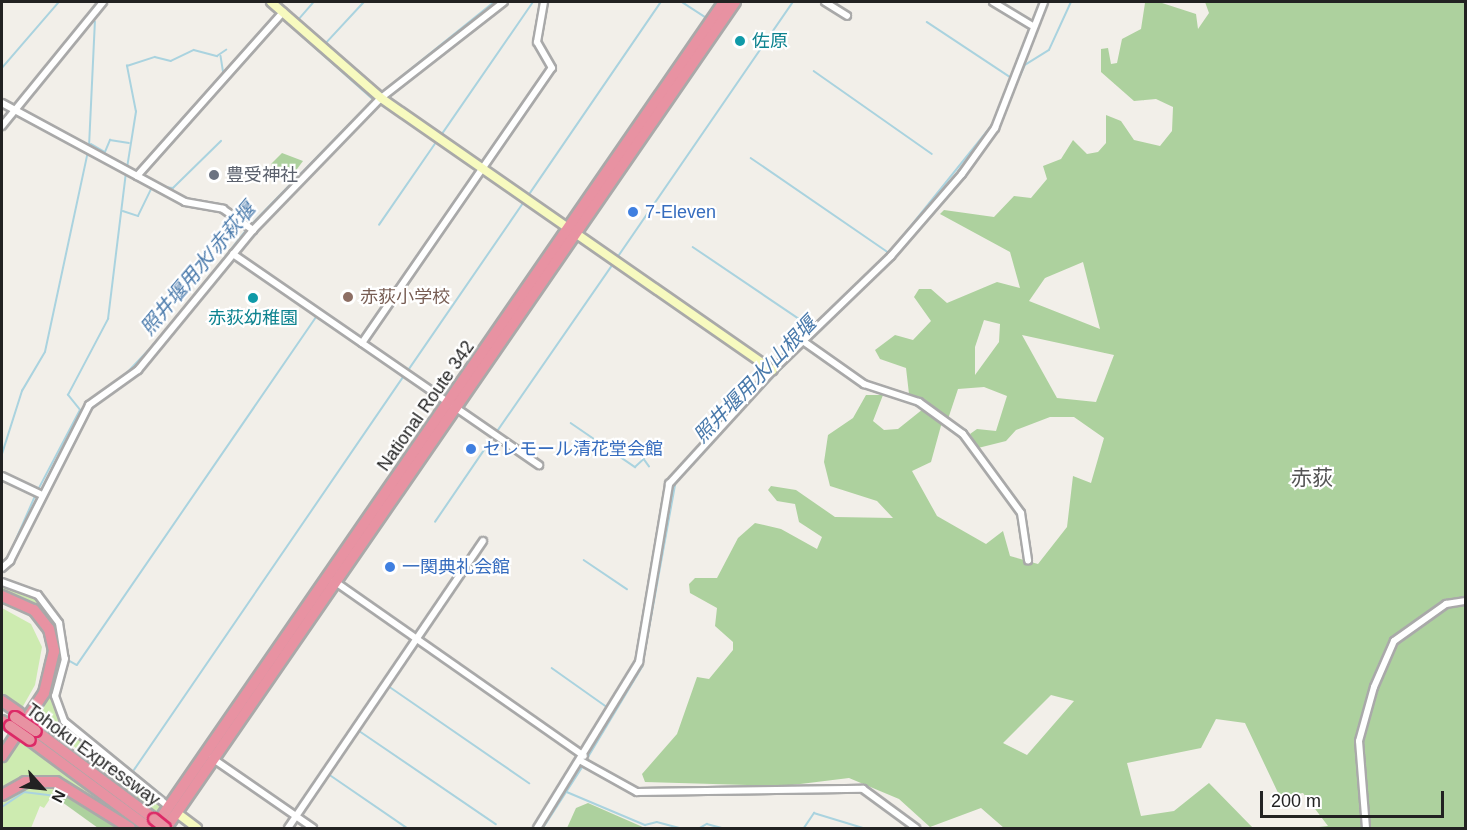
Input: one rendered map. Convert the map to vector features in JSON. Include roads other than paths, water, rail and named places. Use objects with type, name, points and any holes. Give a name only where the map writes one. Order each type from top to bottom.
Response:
[{"type":"highway","name":"National Route 342","points":[[572,231],[724,2]]},
{"type":"highway","name":"National Route 342","points":[[165,828],[173,810],[331,580],[572,231],[735,2]]},
{"type":"highway","points":[[2,596],[26,604],[42,618],[54,651],[44,693],[2,756]]},
{"type":"highway","points":[[2,603],[36,622],[47,655],[37,694],[2,746]]},
{"type":"highway","points":[[2,701],[11,719]]},
{"type":"highway","name":"Tohoku Expressway","points":[[2,708],[11,719],[104,781],[151,826]]},
{"type":"highway","name":"Tohoku Expressway","points":[[35,733],[151,826],[165,828]]},
{"type":"highway","points":[[2,795],[25,782],[56,782],[130,828]]},
{"type":"highway","name":"National Route 342","points":[[151,826],[173,810]]},
{"type":"street","points":[[2,126],[103,2]]},
{"type":"street","points":[[271,2],[381,98],[773,370]]},
{"type":"street","points":[[2,568],[10,561],[40,494],[88,405],[138,370],[253,230],[381,98],[504,2]]},
{"type":"street","points":[[362,343],[552,68],[537,42],[544,2]]},
{"type":"street","points":[[825,2],[847,16]]},
{"type":"street","points":[[993,2],[1031,25]]},
{"type":"street","points":[[537,828],[583,758],[639,662],[669,484],[773,370],[891,256],[962,174],[997,122],[1031,25],[1044,2]]},
{"type":"street","points":[[137,176],[283,12]]},
{"type":"street","points":[[2,103],[185,202],[223,209],[253,230]]},
{"type":"street","points":[[232,254],[539,465]]},
{"type":"street","points":[[803,341],[864,384],[919,402],[963,434],[1022,513],[1028,560]]},
{"type":"street","points":[[2,476],[40,494]]},
{"type":"street","points":[[288,828],[420,637],[483,541]]},
{"type":"street","points":[[331,580],[420,637],[583,758],[637,792],[863,789],[916,828]]},
{"type":"street","points":[[2,582],[38,595],[59,622],[65,652],[55,696],[59,714],[197,828]]},
{"type":"street","points":[[1366,828],[1359,741],[1374,687],[1394,641],[1446,604],[1466,601]]},
{"type":"street","points":[[211,757],[313,828]]},
{"type":"waterway","points":[[2,68],[59,2]]},
{"type":"waterway","points":[[299,19],[314,2]]},
{"type":"waterway","points":[[326,43],[364,2]]},
{"type":"waterway","name":"照井堰用水/赤萩堰","points":[[381,93],[494,2]]},
{"type":"waterway","points":[[442,134],[533,2]]},
{"type":"waterway","points":[[528,196],[661,2]]},
{"type":"waterway","points":[[682,2],[705,17]]},
{"type":"waterway","points":[[617,258],[793,2]]},
{"type":"waterway","name":"照井堰用水/山根堰","points":[[998,125],[1025,65],[1049,50],[1071,2]]},
{"type":"waterway","points":[[282,18],[373,99]]},
{"type":"waterway","points":[[89,147],[95,22]]},
{"type":"waterway","points":[[927,22],[1010,77]]},
{"type":"waterway","points":[[127,168],[136,112],[127,66],[155,57],[171,61],[194,50],[217,56],[226,50]]},
{"type":"waterway","points":[[221,56],[224,74]]},
{"type":"waterway","points":[[814,71],[932,154]]},
{"type":"waterway","name":"照井堰用水/赤萩堰","points":[[250,226],[375,98]]},
{"type":"waterway","name":"照井堰用水/山根堰","points":[[886,257],[993,124]]},
{"type":"waterway","points":[[91,144],[105,152],[110,140],[129,143]]},
{"type":"waterway","points":[[163,187],[173,188],[221,141]]},
{"type":"waterway","points":[[379,225],[437,141]]},
{"type":"waterway","points":[[2,454],[22,391],[45,352],[88,152]]},
{"type":"waterway","points":[[751,158],[888,252]]},
{"type":"waterway","points":[[38,490],[80,410],[68,395],[108,319],[126,173]]},
{"type":"waterway","points":[[123,211],[138,216],[152,187]]},
{"type":"waterway","points":[[407,372],[523,203]]},
{"type":"waterway","name":"照井堰用水/赤萩堰","points":[[189,303],[247,229]]},
{"type":"waterway","points":[[693,247],[811,327]]},
{"type":"waterway","points":[[496,433],[613,264]]},
{"type":"waterway","name":"照井堰用水/山根堰","points":[[808,342],[853,297]]},
{"type":"waterway","points":[[68,660],[77,665],[317,316]]},
{"type":"waterway","name":"照井堰用水/赤萩堰","points":[[123,377],[163,335]]},
{"type":"waterway","name":"照井堰用水/山根堰","points":[[728,424],[804,345]]},
{"type":"waterway","points":[[134,770],[404,376]]},
{"type":"waterway","points":[[571,423],[635,467],[644,459],[649,466]]},
{"type":"waterway","points":[[435,522],[493,437]]},
{"type":"waterway","name":"照井堰用水/山根堰","points":[[585,762],[642,667],[676,480]]},
{"type":"waterway","points":[[2,561],[7,560],[36,494]]},
{"type":"waterway","points":[[584,560],[627,589]]},
{"type":"waterway","points":[[2,578],[36,591]]},
{"type":"waterway","points":[[42,596],[62,623],[67,656]]},
{"type":"waterway","points":[[59,697],[67,663]]},
{"type":"waterway","points":[[552,668],[607,707]]},
{"type":"waterway","points":[[387,685],[529,783]]},
{"type":"waterway","points":[[66,717],[167,799]]},
{"type":"waterway","points":[[302,815],[358,730],[496,824]]},
{"type":"waterway","name":"照井堰用水/山根堰","points":[[543,828],[583,766]]},
{"type":"waterway","points":[[330,775],[407,828]]},
{"type":"waterway","points":[[2,807],[24,792],[56,796]]},
{"type":"waterway","points":[[567,792],[645,825],[657,822],[679,828]]},
{"type":"waterway","points":[[804,828],[814,813],[863,828]]},
{"type":"waterway","points":[[292,828],[299,819]]},
{"type":"waterway","points":[[700,828],[707,824],[722,828]]},
{"type":"place","name":"佐原","points":[[740,41]]},
{"type":"place","name":"豊受神社","points":[[214,175]]},
{"type":"place","name":"7-Eleven","points":[[633,212]]},
{"type":"place","name":"赤荻小学校","points":[[348,297]]},
{"type":"place","name":"赤荻幼稚園","points":[[253,298]]},
{"type":"place","name":"セレモール清花堂会館","points":[[471,449]]},
{"type":"place","name":"一関典礼会館","points":[[390,567]]},
{"type":"district","name":"赤荻","points":[[1312,478]]}]
